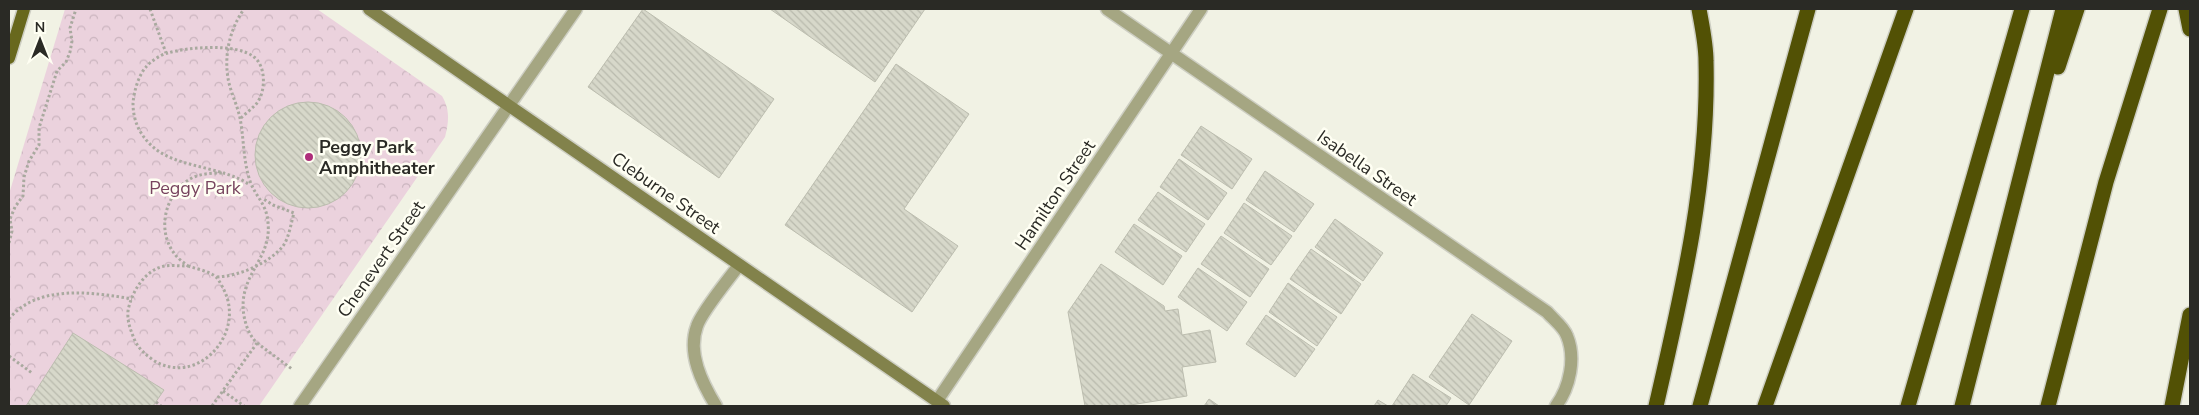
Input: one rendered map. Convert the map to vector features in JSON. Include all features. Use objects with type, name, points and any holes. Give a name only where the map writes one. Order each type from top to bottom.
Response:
[{"type":"highway","points":[[1656,406],[1685,283],[1698,206],[1704,130],[1706,60],[1699,9]]},
{"type":"highway","points":[[1700,406],[1808,9]]},
{"type":"highway","points":[[1765,406],[1906,9]]},
{"type":"highway","points":[[1908,406],[2022,9]]},
{"type":"highway","points":[[1962,406],[2063,9]]},
{"type":"highway","points":[[2022,176],[2077,9]]},
{"type":"highway","points":[[2048,406],[2106,182],[2160,9]]},
{"type":"highway","points":[[2186,9],[2190,29]]},
{"type":"highway","points":[[2172,406],[2190,314]]},
{"type":"main road","points":[[9,58],[24,9]]},
{"type":"main road","name":"Cleburne Street","points":[[369,9],[940,404]]},
{"type":"street","name":"Chenevert Street","points":[[300,406],[576,9]]},
{"type":"street","name":"Isabella Street","points":[[1107,9],[1547,312],[1567,334],[1572,355],[1569,378],[1562,398],[1556,406]]},
{"type":"street","name":"Hamilton Street","points":[[940,404],[1202,9]]},
{"type":"street","points":[[716,406],[700,380],[694,350],[697,326],[739,265]]},
{"type":"path","points":[[9,243],[12,230],[10,219],[15,207],[23,196],[24,177],[29,161],[39,145],[39,128],[57,71],[66,62],[70,52],[72,41],[70,28],[76,9]]},
{"type":"path","points":[[150,9],[166,53]]},
{"type":"path","points":[[244,9],[235,24],[228,49],[228,79],[240,119],[245,166],[252,186],[260,197],[268,217],[269,239],[243,293],[243,306],[246,326],[257,343],[292,369]]},
{"type":"path","points":[[240,119],[258,102],[264,82],[261,68],[254,57],[228,49],[186,49],[166,53],[145,68],[134,92],[133,116],[140,132],[153,147],[177,160],[239,177],[252,186]]},
{"type":"path","points":[[188,266],[173,252],[166,234],[165,216],[171,198],[182,184],[195,177],[208,173],[225,173]]},
{"type":"path","points":[[216,277],[228,297],[230,306],[228,331],[211,356],[191,366],[173,366],[159,364],[138,347],[129,326],[128,312],[136,289],[149,274],[163,266],[188,266],[216,277],[230,276],[265,261],[283,246],[294,213],[273,205],[260,197]]},
{"type":"path","points":[[9,319],[24,305],[38,299],[61,294],[87,294],[132,299]]},
{"type":"path","points":[[212,406],[257,343]]},
{"type":"path","points":[[9,356],[32,373]]},
{"type":"path","points":[[223,391],[244,406]]},
{"type":"path","points":[[156,402],[161,406]]},
{"type":"green space","name":"Peggy Park","points":[[65,9],[317,9],[442,96],[445,101],[448,116],[445,137],[259,406],[9,406],[9,194]]},
{"type":"building","points":[[643,9],[774,99],[719,178],[588,87]]},
{"type":"building","points":[[770,9],[925,9],[875,82]]},
{"type":"building","points":[[896,64],[969,114],[904,209],[958,246],[912,312],[785,225]]},
{"type":"building","name":"Peggy Park Amphitheater","points":[[308,102],[328,106],[345,118],[357,135],[361,155],[357,175],[345,192],[328,204],[308,208],[288,204],[271,192],[259,175],[255,155],[259,135],[271,118],[288,106]]},
{"type":"building","points":[[1201,126],[1252,159],[1232,189],[1181,155]]},
{"type":"building","points":[[1179,159],[1227,193],[1208,220],[1160,187]]},
{"type":"building","points":[[1265,171],[1314,204],[1294,232],[1246,200]]},
{"type":"building","points":[[1158,192],[1205,224],[1186,252],[1138,220]]},
{"type":"building","points":[[1244,203],[1292,236],[1271,265],[1224,233]]},
{"type":"building","points":[[1335,219],[1383,253],[1363,281],[1315,247]]},
{"type":"building","points":[[1134,224],[1182,256],[1163,285],[1115,252]]},
{"type":"building","points":[[1221,236],[1269,269],[1250,297],[1201,264]]},
{"type":"building","points":[[1311,249],[1361,284],[1341,314],[1290,279]]},
{"type":"building","points":[[1101,264],[1164,306],[1165,311],[1178,309],[1182,335],[1210,330],[1216,362],[1182,367],[1187,396],[1124,406],[1085,406],[1068,312]]},
{"type":"building","points":[[1198,268],[1247,302],[1227,331],[1178,297]]},
{"type":"building","points":[[1288,283],[1337,317],[1317,346],[1269,312]]},
{"type":"building","points":[[1472,314],[1512,341],[1469,405],[1429,377]]},
{"type":"building","points":[[1266,315],[1315,349],[1295,377],[1246,344]]},
{"type":"building","points":[[73,333],[164,390],[153,406],[26,406]]},
{"type":"building","points":[[1413,374],[1451,398],[1446,406],[1392,406]]},
{"type":"building","points":[[1209,399],[1219,406],[1204,406]]},
{"type":"building","points":[[1378,400],[1388,406],[1374,406]]},
{"type":"place","name":"Peggy Park Amphitheater","points":[[309,157]]}]
